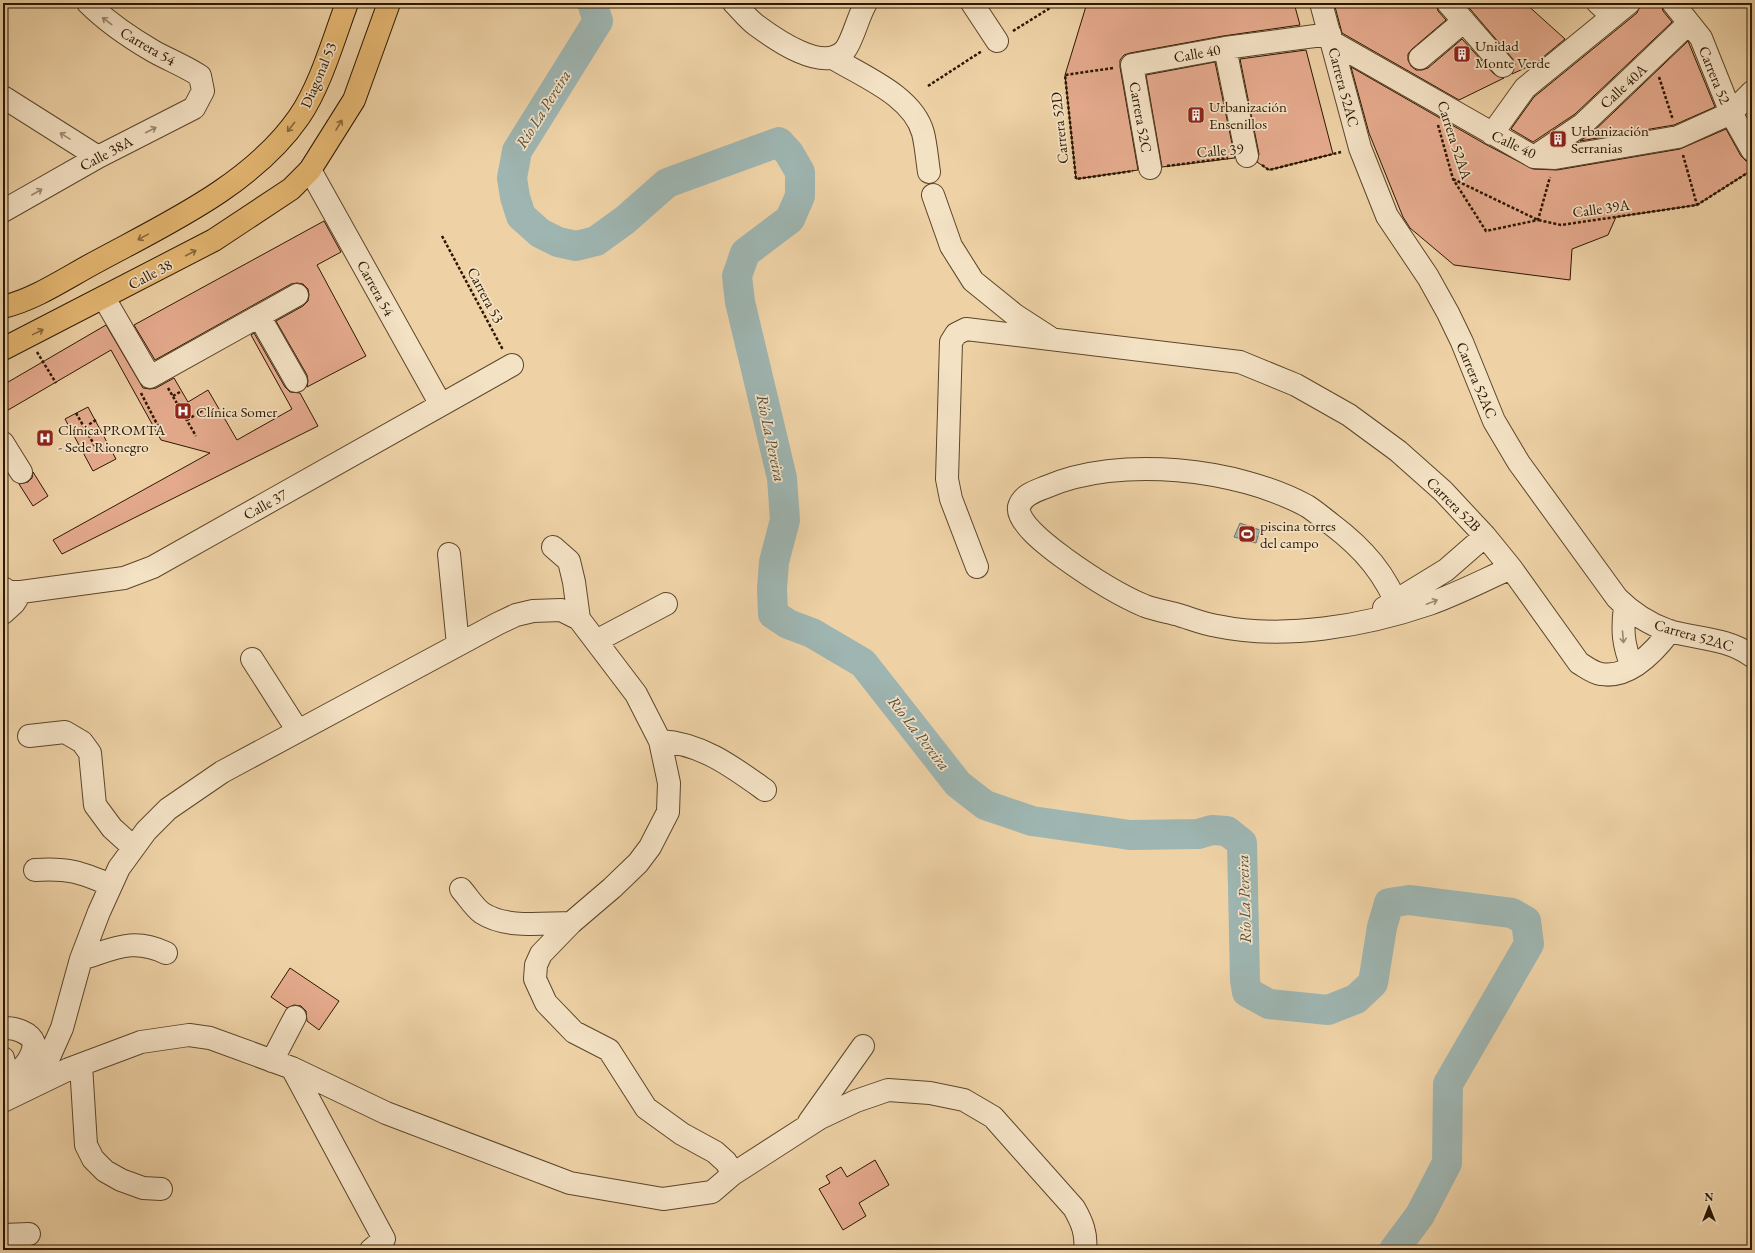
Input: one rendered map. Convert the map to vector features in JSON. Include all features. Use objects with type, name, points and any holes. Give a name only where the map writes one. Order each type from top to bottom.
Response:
[{"type":"main road","name":"Diagonal 53","points":[[3,307],[45,290],[188,212],[224,188],[279,143],[299,118],[310,100],[347,3]]},
{"type":"main road","points":[[310,170],[354,100],[390,3]]},
{"type":"main road","name":"Calle 38","points":[[3,350],[214,240],[291,189],[310,170]]},
{"type":"street","name":"Carrera 54","points":[[88,3],[106,21],[154,51],[200,76],[203,91]]},
{"type":"street","points":[[734,3],[755,24],[801,53],[825,60],[833,58],[845,50],[865,4]]},
{"type":"street","points":[[972,3],[997,41]]},
{"type":"street","name":"Carrera 52AC","points":[[1322,3],[1360,148],[1387,216],[1428,277],[1462,342],[1494,421],[1519,463],[1617,598],[1625,606],[1646,621],[1670,631],[1723,642],[1740,648],[1752,656]]},
{"type":"street","points":[[1448,3],[1503,66]]},
{"type":"street","name":"Carrera 52","points":[[1673,3],[1701,38],[1731,113],[1752,150]]},
{"type":"street","points":[[1492,134],[1525,88],[1613,8]]},
{"type":"street","points":[[1420,58],[1464,21]]},
{"type":"street","name":"Calle 40A","points":[[1544,158],[1584,124],[1689,23]]},
{"type":"street","name":"Calle 40","points":[[1132,65],[1225,48],[1331,38],[1492,134],[1544,158],[1678,137],[1731,113],[1752,92]]},
{"type":"street","points":[[1225,48],[1247,156]]},
{"type":"street","points":[[833,58],[894,93],[914,114],[923,132],[929,172]]},
{"type":"street","name":"Carrera 52C","points":[[1132,65],[1150,168]]},
{"type":"street","name":"Calle 38A","points":[[3,211],[98,157],[194,108],[203,91]]},
{"type":"street","points":[[3,97],[98,157]]},
{"type":"street","name":"Carrera 54","points":[[310,170],[441,405]]},
{"type":"street","points":[[933,195],[951,246],[973,281],[1015,314],[1053,340]]},
{"type":"street","points":[[104,298],[150,377],[297,295]]},
{"type":"street","points":[[259,316],[296,381]]},
{"type":"street","name":"Carrera 52B","points":[[977,567],[951,498],[947,479],[951,342],[956,334],[966,329],[1240,362],[1296,385],[1349,415],[1398,451],[1443,491],[1485,536],[1511,568],[1579,663],[1589,670],[1602,674],[1618,674],[1632,666],[1655,649],[1670,631]]},
{"type":"street","name":"Calle 37","points":[[12,590],[124,578],[153,567],[512,365]]},
{"type":"street","points":[[3,443],[21,472]]},
{"type":"street","points":[[1398,607],[1378,568],[1354,541],[1308,507],[1259,484],[1159,468],[1118,469],[1066,478],[1029,494],[1022,501],[1018,510],[1022,520],[1049,547],[1098,582],[1146,606],[1218,626],[1264,631],[1311,630],[1354,622],[1398,607],[1436,601],[1511,568]]},
{"type":"street","points":[[1398,607],[1446,570],[1485,536]]},
{"type":"street","points":[[553,547],[569,561],[574,582],[579,620]]},
{"type":"street","points":[[449,554],[458,645]]},
{"type":"street","points":[[3,613],[14,603],[12,590]]},
{"type":"street","points":[[596,641],[666,604]]},
{"type":"street","points":[[1625,606],[1622,627],[1624,647],[1632,666]]},
{"type":"street","points":[[37,1084],[62,1028],[81,959],[119,868],[146,831],[168,809],[222,772],[516,615],[533,611],[561,610],[579,620],[636,694],[660,741],[669,783],[668,812],[650,848],[638,863],[612,888],[571,923],[541,954],[536,965],[535,979],[546,1003],[574,1032],[609,1050],[646,1108],[682,1134],[715,1152],[726,1162],[733,1174]]},
{"type":"street","points":[[252,659],[298,731]]},
{"type":"street","points":[[28,736],[65,732],[82,742],[90,753],[95,805],[112,828],[133,847]]},
{"type":"street","points":[[660,741],[678,742],[697,748],[730,765],[765,790]]},
{"type":"street","points":[[35,870],[68,869],[111,885]]},
{"type":"street","points":[[462,889],[481,912],[494,919],[510,923],[571,923]]},
{"type":"street","points":[[81,959],[128,944],[152,946],[166,953]]},
{"type":"street","points":[[272,1061],[295,1017]]},
{"type":"street","points":[[3,1028],[12,1028],[28,1036],[34,1043],[31,1056],[8,1092]]},
{"type":"street","points":[[8,1092],[37,1084],[141,1042],[189,1035],[210,1038],[292,1068],[386,1113],[570,1183],[662,1199],[712,1192],[733,1174],[820,1118],[856,1101],[888,1090],[930,1093],[964,1100],[993,1117],[1074,1208],[1082,1222],[1086,1239],[1085,1250]]},
{"type":"street","points":[[806,1127],[863,1046]]},
{"type":"street","points":[[3,1058],[8,1092]]},
{"type":"street","points":[[81,1065],[86,1145],[93,1159],[105,1171],[121,1180],[144,1188],[161,1189]]},
{"type":"street","points":[[292,1068],[384,1239],[371,1250]]},
{"type":"street","points":[[3,1235],[29,1234]]},
{"type":"path","name":"Carrera 52D","points":[[1076,179],[1065,75],[1132,65]]},
{"type":"path","name":"Carrera 52AA","points":[[1430,97],[1453,179],[1486,232],[1538,220]]},
{"type":"path","name":"Calle 39","points":[[1076,179],[1247,156],[1269,170],[1360,148]]},
{"type":"path","points":[[1538,220],[1544,158]]},
{"type":"path","name":"Calle 39A","points":[[1453,179],[1538,220],[1561,225],[1697,205],[1752,170]]},
{"type":"path","name":"Carrera 53","points":[[442,236],[512,365]]},
{"type":"path","points":[[40,357],[56,383]]},
{"type":"path","points":[[173,396],[180,392]]},
{"type":"path","points":[[140,393],[158,426]]},
{"type":"path","points":[[187,420],[208,408]]},
{"type":"path","points":[[76,413],[99,453]]},
{"type":"path","points":[[85,427],[96,420]]},
{"type":"water","name":"piscina torres del campo","points":[[1240,523],[1260,530],[1256,543],[1234,537]]},
{"type":"building","points":[[1087,3],[1294,3],[1300,25],[1223,36],[1124,55],[1120,60],[1120,67],[1138,170],[1076,179],[1065,75]]},
{"type":"building","points":[[1334,3],[1436,3],[1438,11],[1446,20],[1408,54],[1408,60],[1411,66],[1416,70],[1428,68],[1462,39],[1494,74],[1504,78],[1459,100],[1342,33]]},
{"type":"building","points":[[1465,3],[1525,3],[1565,39],[1536,63],[1512,74],[1515,64],[1512,58]]},
{"type":"building","points":[[1641,3],[1661,3],[1663,11],[1672,22],[1575,114],[1533,142],[1511,129],[1534,97],[1637,13]]},
{"type":"building","points":[[1688,41],[1715,107],[1674,125],[1580,141],[1592,133]]},
{"type":"building","points":[[1306,50],[1333,154],[1269,170],[1257,162],[1259,154],[1240,59]]},
{"type":"building","points":[[1215,62],[1235,158],[1162,167],[1146,75]]},
{"type":"building","points":[[1351,67],[1485,144],[1533,169],[1557,170],[1680,149],[1726,129],[1741,156],[1746,161],[1752,162],[1752,170],[1697,205],[1616,217],[1608,235],[1572,249],[1570,280],[1454,265],[1410,228],[1403,217],[1369,133]]},
{"type":"building","points":[[324,221],[341,252],[317,265],[366,356],[307,387],[307,375],[276,321],[303,306],[308,301],[308,289],[303,284],[297,283],[291,284],[155,360],[134,325]]},
{"type":"building","points":[[106,325],[143,388],[156,388],[174,378],[188,402],[208,390],[237,440],[292,409],[251,335],[254,333],[285,387],[290,392],[300,393],[318,426],[62,554],[53,540],[210,453],[161,440],[111,350],[3,413],[3,385]]},
{"type":"building","points":[[88,407],[116,459],[93,471],[65,419]]},
{"type":"building","points":[[33,472],[48,496],[33,506],[19,484],[28,482],[32,478]]},
{"type":"building","points":[[290,968],[339,1001],[319,1030],[307,1021],[306,1011],[301,1006],[294,1005],[287,1008],[271,997]]},
{"type":"building","points":[[875,1160],[889,1185],[859,1203],[866,1216],[843,1230],[819,1189],[830,1183],[826,1176],[841,1167],[847,1177]]},
{"type":"waterway","name":"Río La Pereira","points":[[592,3],[598,21],[517,151],[512,178],[515,197],[521,216],[540,233],[558,242],[576,246],[596,241],[625,220],[667,183],[779,142],[789,153],[800,172],[800,196],[790,219],[745,253],[737,276],[740,302],[782,478],[785,520],[774,562],[772,589],[773,614],[788,624],[812,633],[863,663],[958,784],[985,805],[1032,821],[1130,835],[1198,834],[1212,830],[1227,831],[1242,843],[1245,980],[1247,992],[1269,1004],[1328,1010],[1356,999],[1373,983],[1382,927],[1389,903],[1409,900],[1512,913],[1526,921],[1529,944],[1448,1084],[1447,1163],[1420,1215],[1394,1250]]},
{"type":"place","name":"Unidad Monte Verde","points":[[1462,54]]},
{"type":"place","name":"Urbanización Ensenillos","points":[[1196,115]]},
{"type":"place","name":"Urbanización Serranias","points":[[1558,139]]},
{"type":"place","name":"Clínica Somer","points":[[183,411]]},
{"type":"place","name":"Clínica PROMTA - Sede Rionegro","points":[[45,438]]},
{"type":"place","name":"piscina torres del campo","points":[[1247,534]]}]
